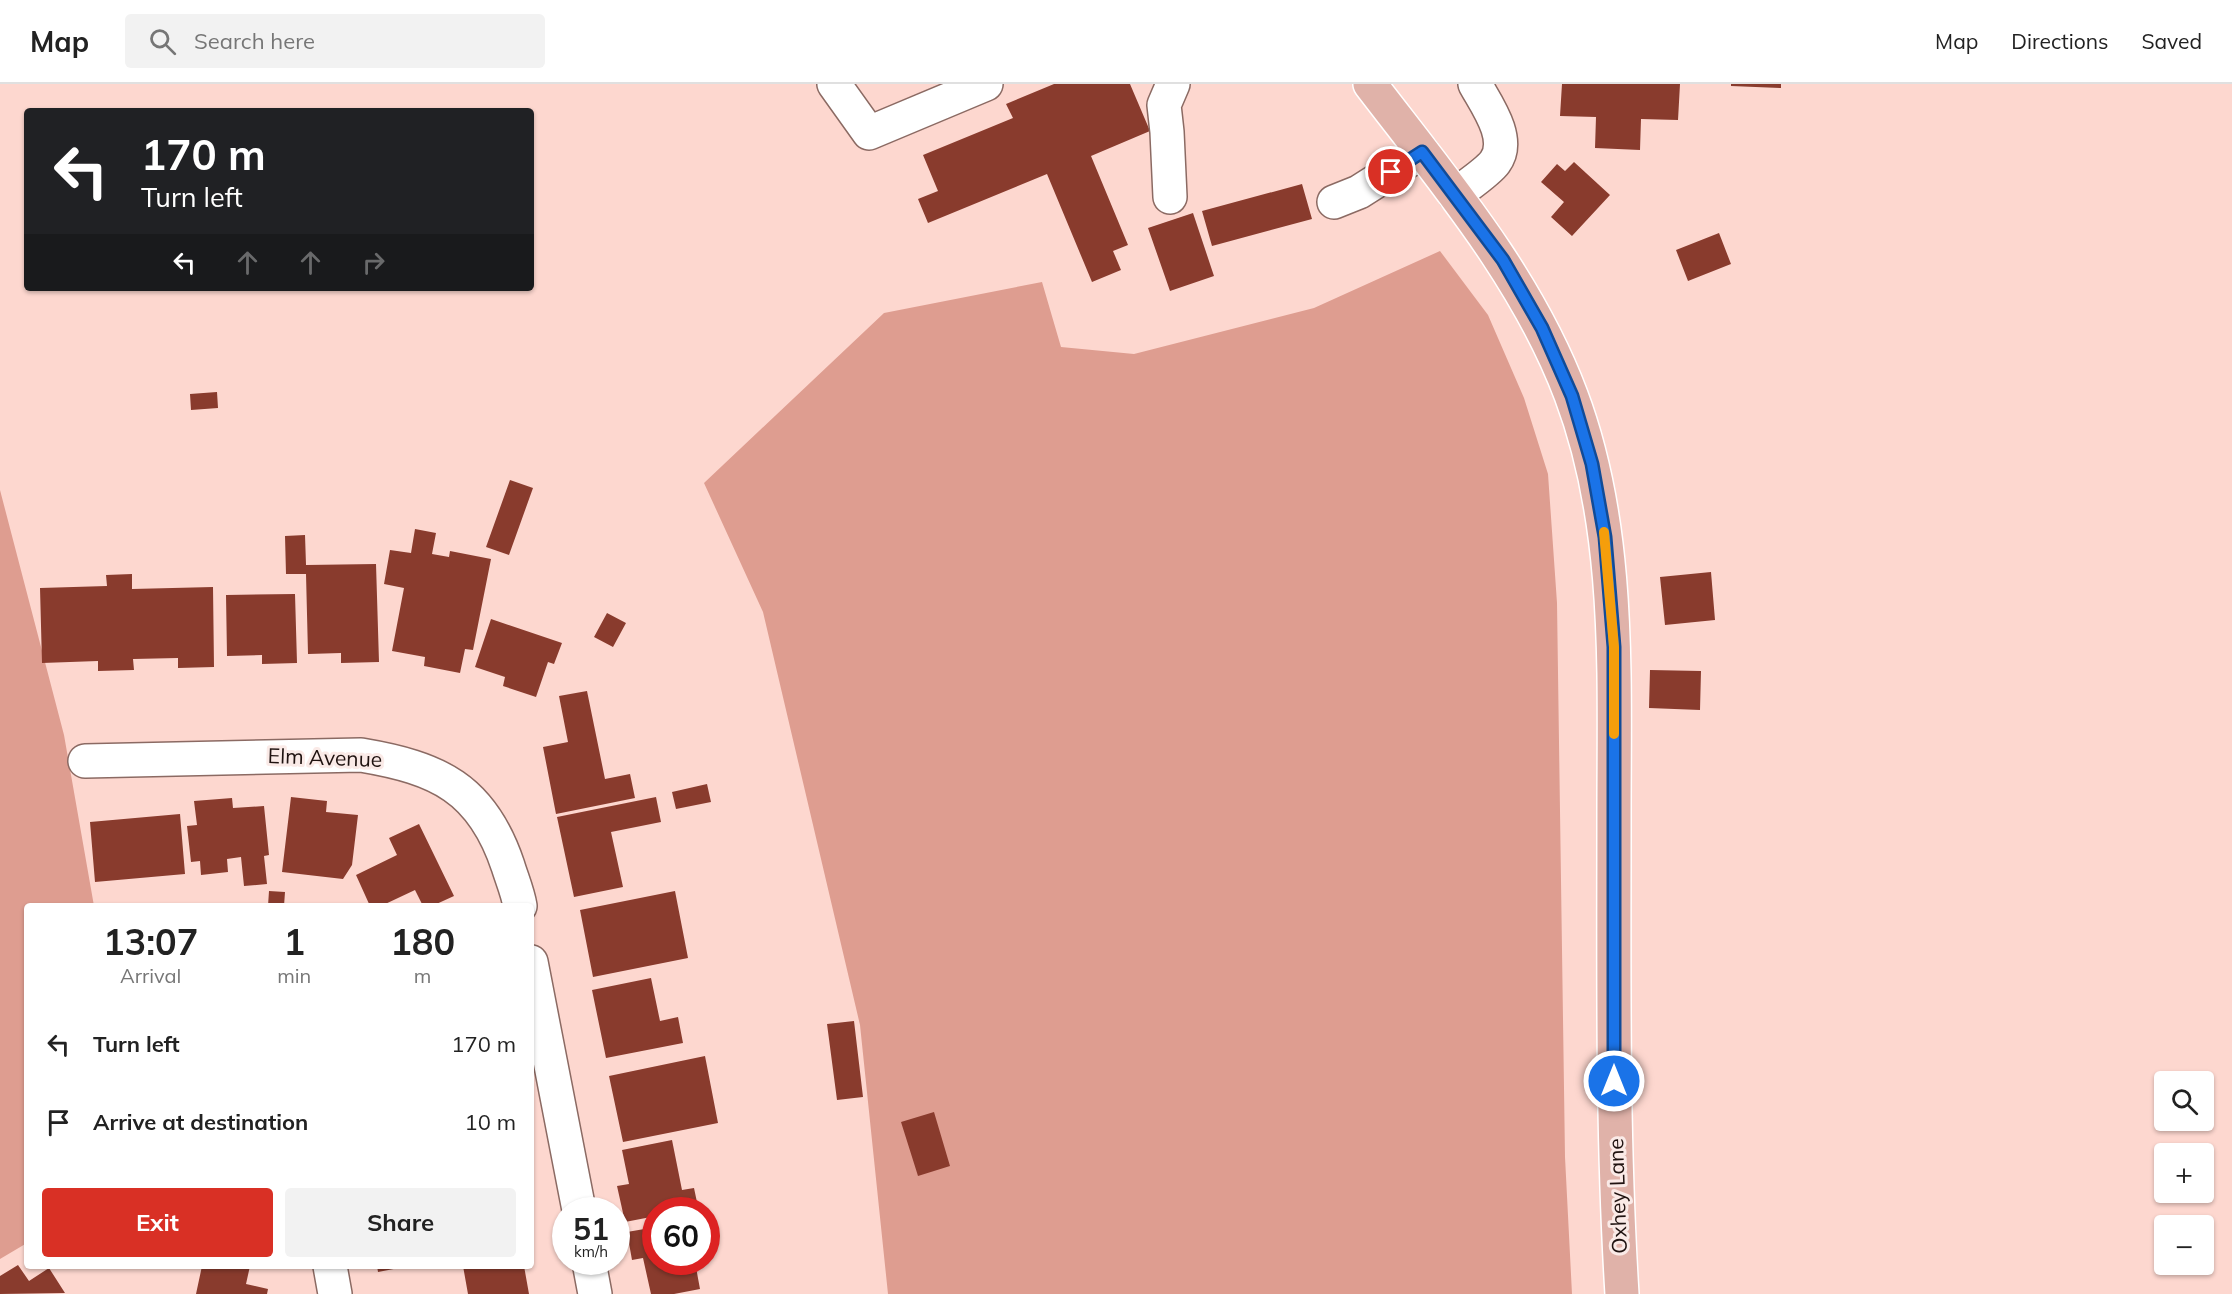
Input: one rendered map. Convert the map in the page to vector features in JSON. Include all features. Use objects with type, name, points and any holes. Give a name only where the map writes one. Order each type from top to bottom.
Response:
[{"type":"main road","name":"Oxhey Lane","points":[[1370,84],[1503,260],[1546,338],[1572,396],[1592,464],[1605,537],[1614,647],[1614,1081],[1617,1217],[1622,1294]]},
{"type":"street","points":[[834,84],[869,133],[986,84]]},
{"type":"street","points":[[1170,196],[1164,105],[1173,84]]},
{"type":"street","points":[[1455,195],[1495,162],[1501,143],[1493,117],[1475,84]]},
{"type":"street","points":[[1334,202],[1359,192],[1422,152]]},
{"type":"street","name":"Elm Avenue","points":[[85,761],[361,754],[425,770],[452,784],[472,799],[488,821],[503,852],[519,903]]},
{"type":"street","points":[[534,978],[576,1197]]},
{"type":"street","points":[[331,1269],[335,1294]]},
{"type":"street","points":[[591,1275],[595,1294]]},
{"type":"shaded area","points":[[1440,251],[1488,315],[1524,398],[1548,474],[1557,603],[1565,1157],[1572,1294],[888,1294],[860,1025],[763,612],[704,483],[884,313],[1042,282],[1061,347],[1134,354],[1314,308]]},
{"type":"shaded area","points":[[0,490],[64,735],[93,903],[24,903],[24,1245],[0,1259]]},
{"type":"building","points":[[1054,84],[1130,84],[1150,131],[1091,156],[1128,245],[1113,251],[1121,270],[1092,282],[1047,174],[928,223],[918,199],[938,191],[923,155],[1013,118],[1006,104]]},
{"type":"building","points":[[1562,84],[1680,84],[1678,120],[1641,119],[1640,150],[1595,148],[1596,117],[1560,116]]},
{"type":"building","points":[[1731,84],[1781,84],[1781,88],[1731,86]]},
{"type":"building","points":[[1574,162],[1610,195],[1572,236],[1551,217],[1564,202],[1541,182],[1557,164],[1565,171]]},
{"type":"building","points":[[1302,184],[1312,219],[1212,246],[1202,211]]},
{"type":"building","points":[[1193,213],[1214,276],[1170,291],[1148,228]]},
{"type":"building","points":[[1719,233],[1731,264],[1688,281],[1676,250]]},
{"type":"building","points":[[217,392],[218,408],[191,410],[190,394]]},
{"type":"building","points":[[510,480],[533,488],[509,555],[486,547]]},
{"type":"building","points":[[415,529],[436,533],[432,554],[449,557],[450,551],[491,559],[473,650],[465,649],[460,673],[424,666],[425,657],[392,651],[404,588],[384,584],[390,550],[411,553]]},
{"type":"building","points":[[305,535],[306,565],[376,564],[379,662],[341,663],[341,653],[308,654],[306,574],[286,574],[285,536]]},
{"type":"building","points":[[1711,572],[1715,620],[1665,625],[1660,577]]},
{"type":"building","points":[[132,574],[132,589],[213,587],[214,667],[178,668],[178,658],[133,659],[134,670],[98,671],[98,661],[42,663],[40,588],[107,586],[106,575]]},
{"type":"building","points":[[295,594],[297,663],[262,664],[262,655],[227,656],[226,595]]},
{"type":"building","points":[[607,613],[626,623],[613,647],[594,637]]},
{"type":"building","points":[[491,619],[562,643],[554,664],[548,662],[536,697],[503,686],[505,677],[475,667]]},
{"type":"building","points":[[1650,670],[1701,671],[1700,710],[1649,708]]},
{"type":"building","points":[[587,691],[605,779],[630,774],[635,798],[556,814],[543,747],[568,742],[559,696]]},
{"type":"building","points":[[707,784],[711,802],[676,809],[672,792]]},
{"type":"building","points":[[291,797],[327,801],[326,812],[358,815],[352,865],[343,879],[282,872]]},
{"type":"building","points":[[656,797],[661,822],[611,832],[623,887],[574,897],[557,817]]},
{"type":"building","points":[[232,798],[233,808],[264,806],[269,855],[264,856],[267,884],[244,886],[241,857],[227,859],[228,872],[201,875],[200,861],[191,862],[187,826],[197,825],[194,801]]},
{"type":"building","points":[[180,814],[185,874],[95,882],[90,822]]},
{"type":"building","points":[[419,824],[454,896],[439,903],[422,903],[415,890],[387,903],[369,903],[356,875],[397,855],[389,838]]},
{"type":"building","points":[[269,891],[285,892],[284,903],[268,903]]},
{"type":"building","points":[[675,891],[688,958],[593,977],[580,910]]},
{"type":"building","points":[[651,978],[660,1021],[678,1017],[683,1043],[606,1058],[592,990]]},
{"type":"building","points":[[854,1021],[863,1097],[837,1100],[827,1024]]},
{"type":"building","points":[[705,1056],[718,1123],[623,1142],[609,1076]]},
{"type":"building","points":[[934,1112],[950,1166],[918,1176],[901,1122]]},
{"type":"building","points":[[672,1140],[682,1190],[694,1188],[696,1197],[642,1197],[642,1219],[630,1221],[630,1197],[619,1197],[617,1186],[629,1184],[622,1150]]},
{"type":"building","points":[[642,1229],[642,1258],[632,1260],[630,1231]]},
{"type":"building","points":[[18,1265],[29,1281],[50,1269],[65,1293],[0,1294],[0,1276]]},
{"type":"building","points":[[201,1269],[249,1269],[246,1284],[268,1289],[267,1294],[196,1294]]},
{"type":"building","points":[[378,1269],[394,1269],[378,1272]]},
{"type":"building","points":[[464,1269],[525,1269],[529,1294],[468,1294]]},
{"type":"building","points":[[647,1275],[697,1275],[700,1289],[674,1294],[651,1294]]},
{"type":"slow traffic","points":[[1604,532],[1614,647],[1614,734]]},
{"type":"route","points":[[1391,172],[1422,152],[1503,260],[1542,328],[1572,396],[1592,464],[1605,537],[1614,647],[1614,1081]]}]
